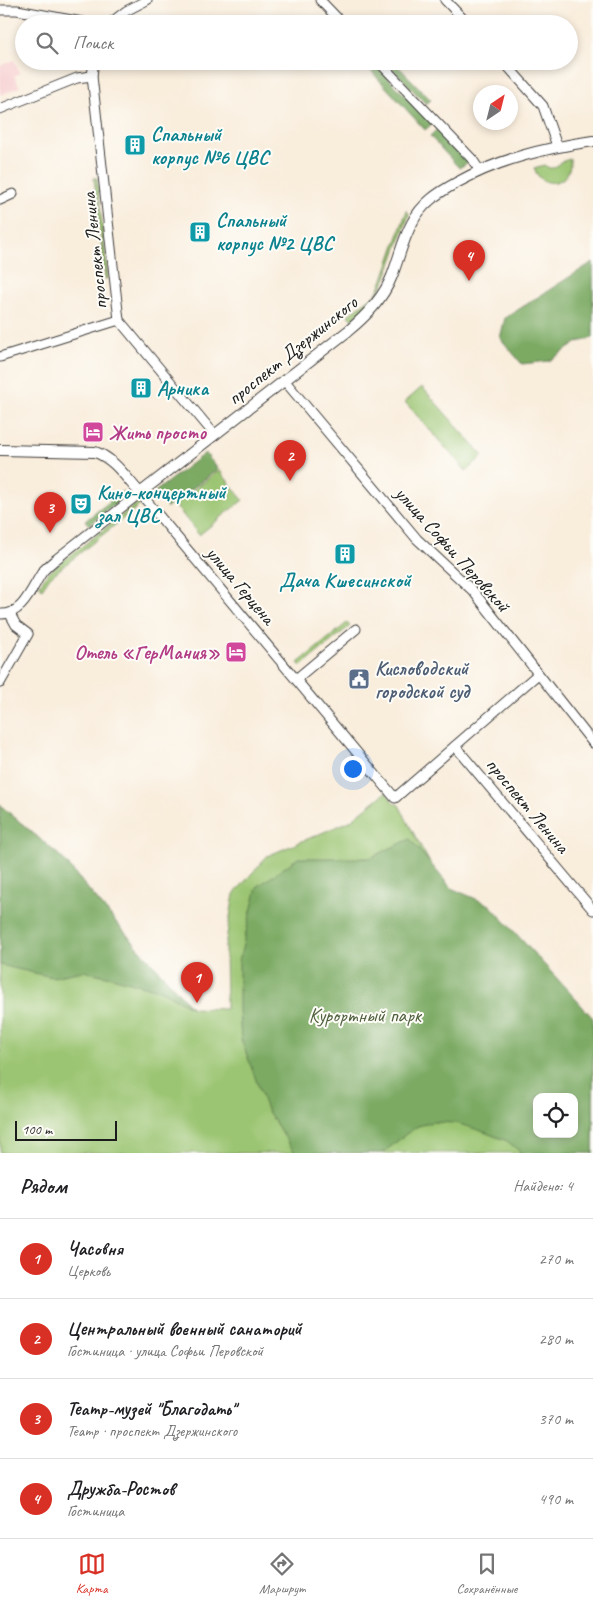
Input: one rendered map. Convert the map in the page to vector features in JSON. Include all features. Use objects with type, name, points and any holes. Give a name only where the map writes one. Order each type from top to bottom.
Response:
[{"type":"main road","name":"проспект Дзержинского","points":[[140,493],[358,323],[378,301],[392,276],[408,231],[424,205],[441,192],[480,171],[518,156],[557,146],[593,141]]},
{"type":"main road","name":"улица Герцена","points":[[0,450],[95,452],[105,456],[114,463],[140,493]]},
{"type":"street","points":[[121,15],[147,0]]},
{"type":"street","points":[[320,0],[334,15]]},
{"type":"street","points":[[445,0],[459,15]]},
{"type":"street","points":[[0,10],[17,10],[44,15]]},
{"type":"street","name":"проспект Ленина","points":[[93,70],[120,320],[214,434]]},
{"type":"street","points":[[387,70],[472,159],[480,171]]},
{"type":"street","points":[[511,70],[543,106],[557,146]]},
{"type":"street","points":[[0,109],[80,77],[92,76]]},
{"type":"street","points":[[0,200],[13,194]]},
{"type":"street","points":[[0,357],[120,320]]},
{"type":"street","name":"улица Софьи Перовской","points":[[284,380],[417,539],[473,591],[593,743]]},
{"type":"street","name":"проспект Дзержинского","points":[[5,614],[17,610],[44,570],[55,560],[140,493]]},
{"type":"street","name":"улица Герцена","points":[[140,493],[395,798],[455,746]]},
{"type":"street","points":[[0,683],[28,634],[5,614]]},
{"type":"street","points":[[296,679],[356,630]]},
{"type":"street","points":[[455,746],[538,674]]},
{"type":"street","name":"проспект Ленина","points":[[455,746],[593,910]]},
{"type":"shaded area","points":[[14,60],[15,70],[19,70],[20,73],[14,76],[20,87],[0,95],[0,66]]},
{"type":"green space","points":[[370,70],[381,70],[432,124],[425,130]]},
{"type":"green space","points":[[394,70],[402,70],[431,100],[426,104]]},
{"type":"green space","points":[[437,129],[469,162],[459,168],[430,136]]},
{"type":"green space","points":[[570,159],[570,168],[567,174],[556,182],[543,180],[538,176],[534,168],[544,165],[553,168],[560,162]]},
{"type":"green space","points":[[94,178],[97,178],[108,278],[105,279]]},
{"type":"green space","points":[[407,210],[409,215],[384,283],[370,305],[352,320],[348,315],[376,294],[382,282]]},
{"type":"green space","points":[[593,262],[593,338],[578,342],[549,361],[522,364],[500,338],[505,318]]},
{"type":"green space","points":[[422,387],[483,456],[466,471],[405,402]]},
{"type":"green space","points":[[205,453],[218,469],[167,508],[155,495],[156,491]]},
{"type":"green space","points":[[219,470],[243,500],[199,535],[175,505]]},
{"type":"green space","points":[[123,491],[126,496],[89,525],[85,521]]},
{"type":"green space","points":[[138,504],[140,505],[50,577],[42,589],[40,587],[48,573]]},
{"type":"green space","points":[[347,623],[350,626],[301,666],[298,663]]},
{"type":"green space","name":"Курортный парк","points":[[386,792],[394,803],[399,805],[457,911],[593,1022],[593,1153],[0,1153],[0,805],[61,857],[192,1008],[226,1009],[225,946],[234,894],[267,856],[350,821]]},
{"type":"green space","points":[[0,805],[61,857],[192,1008],[162,991],[112,977],[83,971],[52,977],[0,965]]},
{"type":"green space","points":[[410,839],[451,888],[490,905],[593,1018],[593,1153],[522,1153],[507,1141],[479,1130],[456,1123],[432,1122],[418,1126],[383,1153],[295,1153],[267,1110],[241,1039],[239,961],[257,887],[298,858],[370,858]]},
{"type":"place","name":"Спальный корпус №6 ЦВС","points":[[135,145]]},
{"type":"place","name":"Спальный корпус №2 ЦВС","points":[[200,232]]},
{"type":"place","name":"Дружба-Ростов","points":[[469,281]]},
{"type":"place","name":"Арника","points":[[141,388]]},
{"type":"place","name":"Жить просто","points":[[93,432]]},
{"type":"place","name":"Центральный военный санаторий","points":[[290,481]]},
{"type":"place","name":"Кино-концертный зал ЦВС","points":[[81,504]]},
{"type":"place","name":"Театр-музей \"Благодать\"","points":[[50,533]]},
{"type":"place","name":"Дача Кшесинской","points":[[345,554]]},
{"type":"place","name":"Отель «ГерМания»","points":[[236,652]]},
{"type":"place","name":"Кисловодский городской суд","points":[[359,679]]},
{"type":"place","name":"Часовня","points":[[197,1003]]}]
